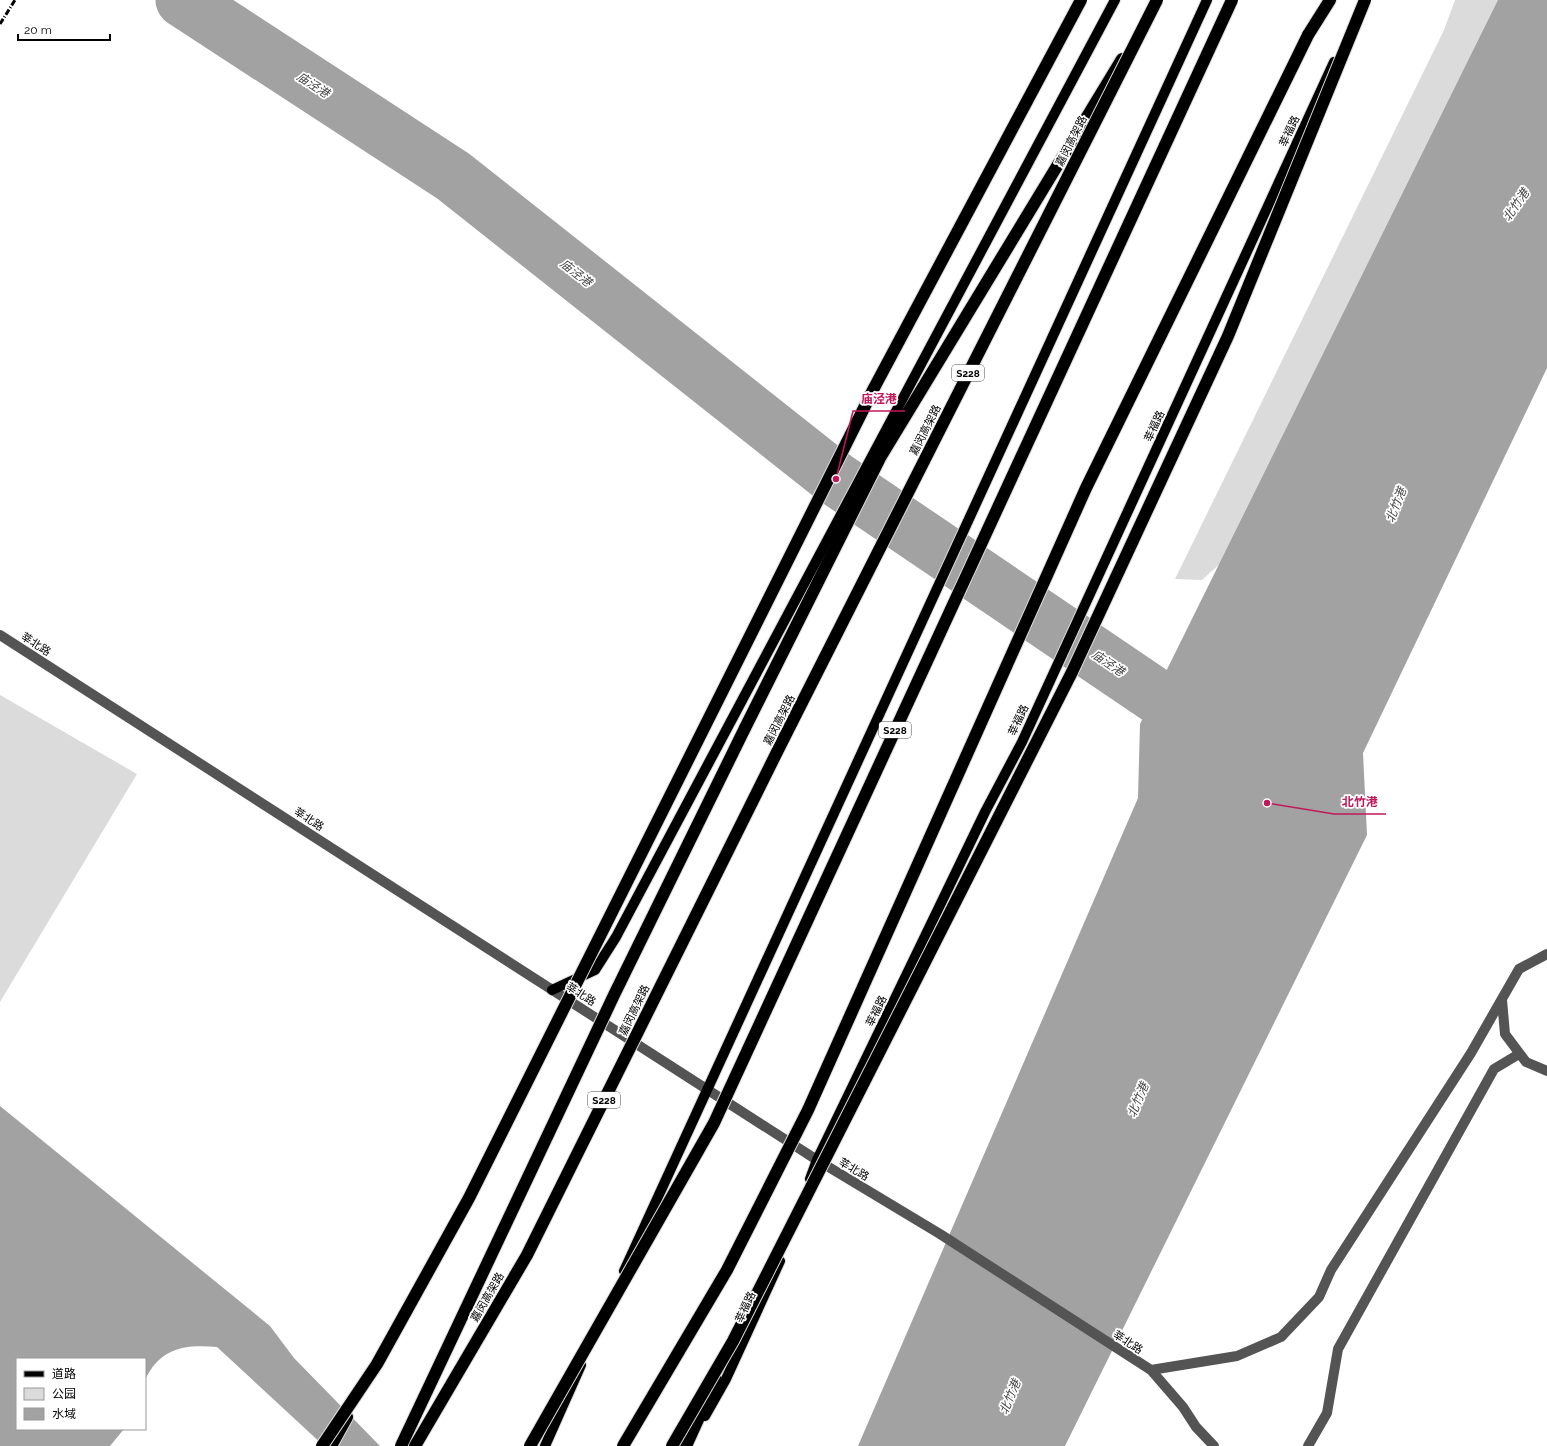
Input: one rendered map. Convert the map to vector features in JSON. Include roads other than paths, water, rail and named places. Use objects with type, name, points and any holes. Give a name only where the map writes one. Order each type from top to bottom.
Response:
[{"type":"highway","points":[[331,1446],[469,1198],[874,388],[1081,0]]},
{"type":"highway","points":[[401,1446],[614,995],[880,458],[1157,0]]},
{"type":"highway","name":"嘉闵高架路","points":[[415,1446],[526,1256],[784,739],[1157,0]]},
{"type":"highway","name":"S228","points":[[530,1446],[714,1123],[1232,0]]},
{"type":"highway","points":[[623,1446],[727,1270],[808,1110],[1086,488],[1308,35],[1330,0]]},
{"type":"highway","points":[[687,1446],[733,1341],[1072,672],[1228,336],[1363,0]]},
{"type":"highway","points":[[672,1446],[733,1341]]},
{"type":"highway","points":[[322,1446],[377,1364]]},
{"type":"main road","points":[[552,990],[595,970],[616,937],[1115,0]]},
{"type":"main road","points":[[545,1446],[706,1089],[1207,0]]},
{"type":"main road","name":"莘福路","points":[[687,1446],[726,1379],[782,1255],[817,1160],[982,819],[1022,742],[1363,0]]},
{"type":"street","name":"莘北路","points":[[0,635],[817,1160],[970,1254],[1149,1369],[1183,1407],[1196,1428],[1214,1446]]},
{"type":"street","points":[[1149,1369],[1237,1356],[1281,1337],[1318,1297],[1331,1270],[1471,1053],[1519,969],[1547,954]]},
{"type":"street","points":[[1502,1000],[1504,1034],[1526,1062],[1547,1070]]},
{"type":"street","points":[[1308,1446],[1327,1413],[1338,1349],[1494,1069],[1519,1054]]},
{"type":"water","points":[[1498,0],[1547,0],[1547,368],[1363,753],[1367,835],[1065,1446],[858,1446],[1138,798],[1140,724]]},
{"type":"water","points":[[0,1106],[270,1326],[294,1358],[380,1446],[324,1446],[217,1347],[194,1346],[174,1350],[166,1355],[151,1369],[146,1378],[146,1358],[16,1358],[16,1430],[123,1430],[110,1446],[0,1446]]},
{"type":"waterway","name":"庙泾港","points":[[183,0],[453,176],[836,479],[1174,708],[1215,740]]},
{"type":"railway","points":[[0,24],[15,0]]},
{"type":"place","name":"庙泾港","points":[[836,479]]},
{"type":"place","name":"北竹港","points":[[1267,803]]}]
